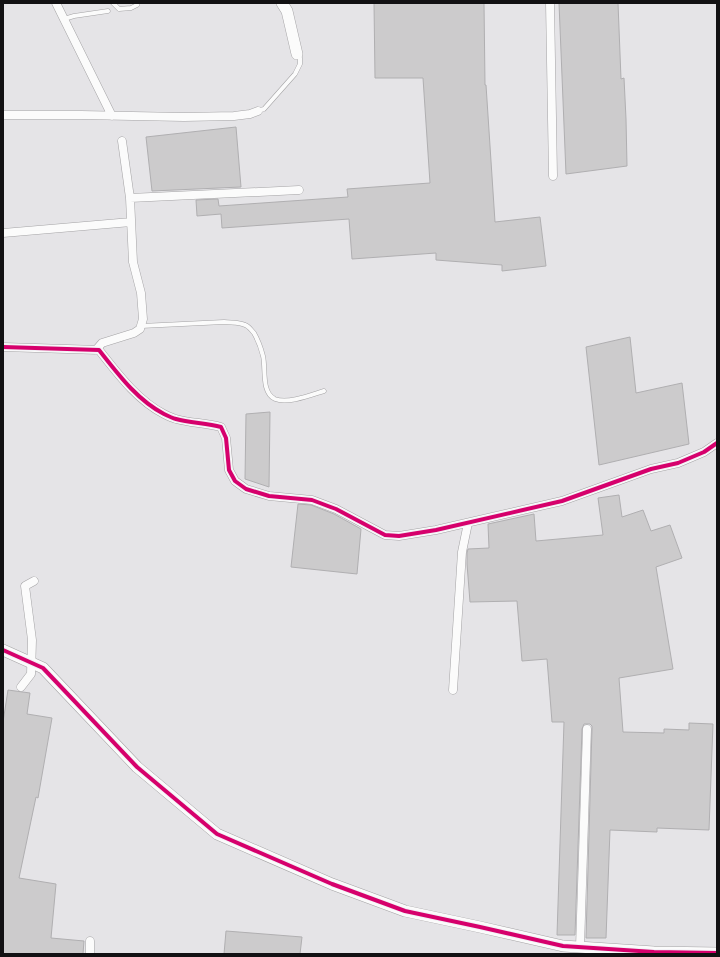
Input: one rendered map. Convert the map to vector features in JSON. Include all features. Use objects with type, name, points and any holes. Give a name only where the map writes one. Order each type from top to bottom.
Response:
[{"type":"street","points":[[56,3],[112,116]]},
{"type":"street","points":[[282,3],[287,11],[297,54]]},
{"type":"street","points":[[550,3],[553,176]]},
{"type":"street","points":[[3,115],[234,116],[250,114],[258,111]]},
{"type":"street","points":[[96,350],[102,343],[134,333],[140,329],[143,319],[141,293],[133,262],[130,198],[122,141]]},
{"type":"street","points":[[130,198],[299,190]]},
{"type":"street","points":[[3,233],[131,222]]},
{"type":"street","points":[[3,347],[99,350],[117,373],[138,395],[156,410],[174,419],[221,427],[226,438],[229,470],[235,482],[246,489],[269,496],[312,500],[336,509],[386,535],[398,536],[436,530],[562,501],[651,469],[678,463],[704,452],[717,443]]},
{"type":"street","points":[[453,690],[462,552],[468,523]]},
{"type":"street","points":[[21,687],[31,674],[32,640],[24,586],[34,582]]},
{"type":"street","points":[[3,650],[43,668],[137,767],[217,834],[332,884],[405,911],[563,946],[654,952],[717,953]]},
{"type":"street","points":[[580,947],[587,729]]},
{"type":"street","points":[[90,942],[90,954]]},
{"type":"lane","points":[[113,3],[119,9],[137,6]]},
{"type":"lane","points":[[64,19],[108,11]]},
{"type":"lane","points":[[258,111],[264,109],[295,74],[300,64],[300,58],[297,54]]},
{"type":"lane","points":[[141,326],[224,322],[246,325],[251,328],[264,357],[266,386],[271,396],[276,399],[288,400],[302,398],[324,391]]},
{"type":"building","points":[[374,3],[484,3],[485,85],[495,222],[540,217],[546,266],[502,271],[502,265],[436,260],[436,253],[352,259],[349,219],[222,228],[221,214],[197,216],[196,200],[218,199],[219,206],[348,197],[347,189],[430,183],[423,78],[375,78]]},
{"type":"building","points":[[559,3],[618,3],[621,79],[624,78],[627,166],[566,174]]},
{"type":"building","points":[[236,127],[241,187],[152,191],[146,137]]},
{"type":"building","points":[[630,337],[636,393],[682,383],[689,444],[599,465],[586,347]]},
{"type":"building","points":[[270,412],[269,487],[245,479],[246,414]]},
{"type":"building","points":[[619,495],[622,517],[643,510],[651,531],[670,525],[682,558],[656,567],[673,669],[619,678],[623,732],[664,733],[664,729],[689,730],[689,723],[713,724],[709,830],[657,828],[657,832],[610,830],[606,938],[586,938],[592,726],[590,724],[584,724],[582,729],[575,935],[557,935],[564,722],[552,722],[547,659],[522,661],[517,601],[470,602],[467,553],[468,549],[489,548],[488,524],[534,514],[536,541],[603,535],[598,498]]},
{"type":"building","points":[[298,504],[311,505],[334,514],[361,529],[357,574],[291,567]]},
{"type":"building","points":[[8,690],[30,693],[27,714],[52,718],[38,798],[36,797],[19,878],[56,884],[51,938],[84,941],[83,954],[3,954],[3,722]]},
{"type":"building","points":[[226,931],[302,937],[300,954],[224,954]]},
{"type":"cycle path","points":[[3,347],[99,350],[128,386],[154,408],[174,419],[221,427],[226,438],[229,470],[235,481],[246,489],[269,496],[312,500],[336,509],[385,535],[399,536],[436,530],[562,501],[651,469],[678,463],[704,452],[717,443]]},
{"type":"cycle path","points":[[3,650],[43,668],[137,767],[217,834],[332,884],[405,911],[563,946],[654,952],[717,953]]}]
